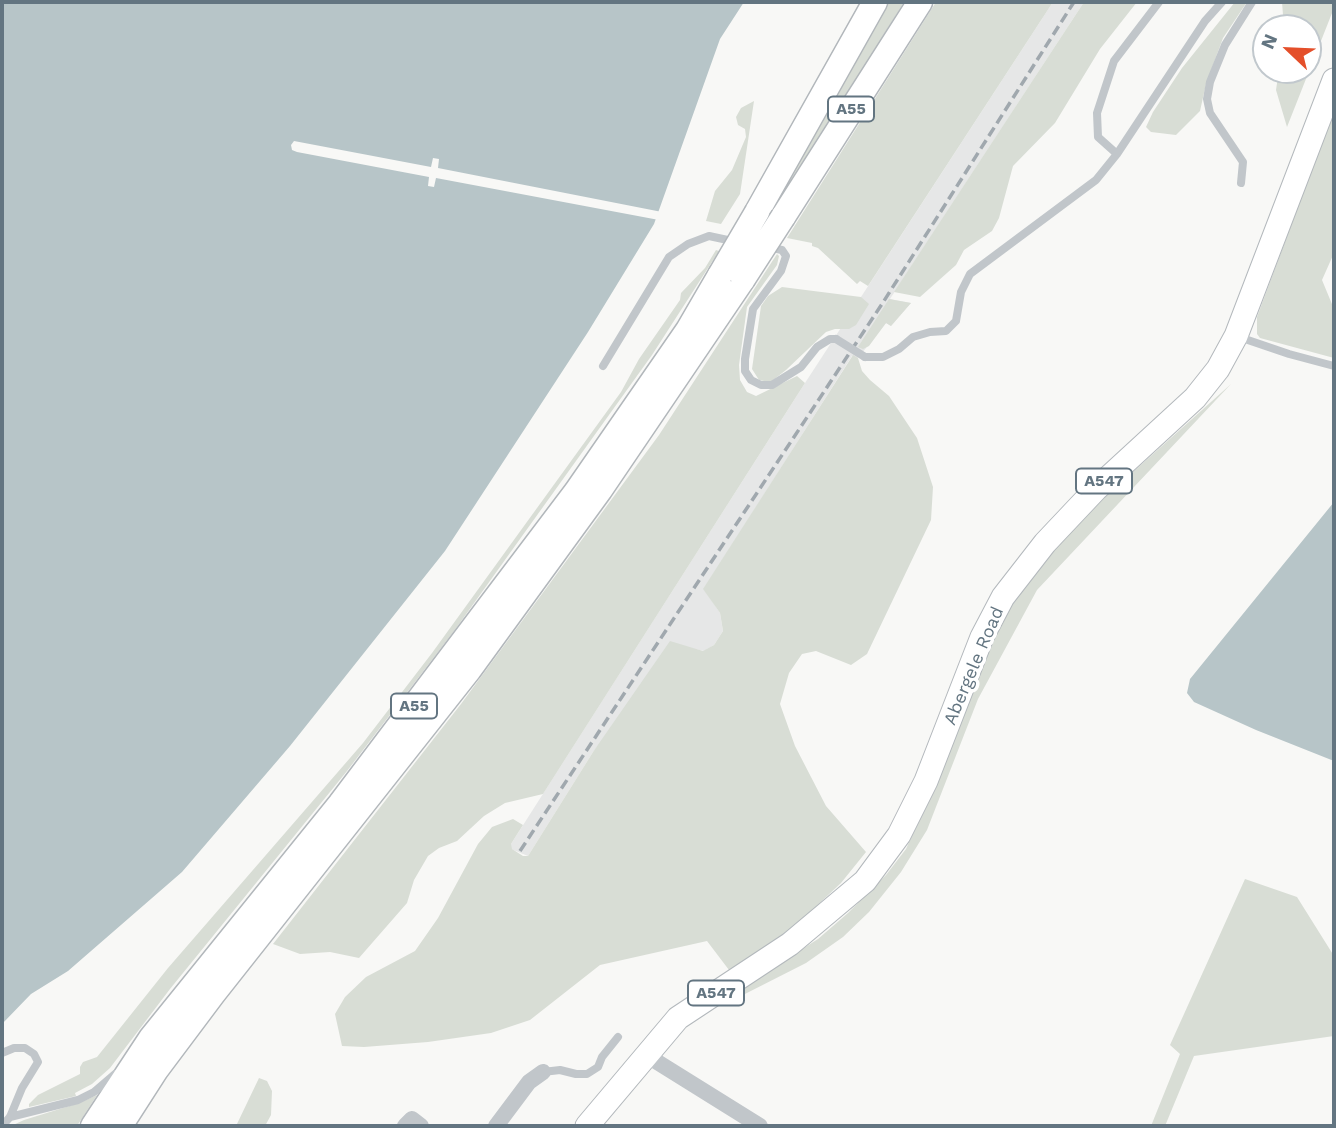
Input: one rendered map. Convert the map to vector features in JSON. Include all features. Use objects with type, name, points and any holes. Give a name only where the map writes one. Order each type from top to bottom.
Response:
[{"type":"highway","name":"A55","points":[[120,1126],[156,1070],[213,994],[469,670],[600,490],[732,277],[757,212],[875,2]]},
{"type":"highway","name":"A55","points":[[93,1126],[151,1038],[340,804],[576,492],[688,330],[783,217],[920,2]]},
{"type":"main road","name":"Abergele Road","points":[[587,1126],[678,1018],[790,944],[865,881],[899,835],[915,803],[982,637],[1003,597],[1045,543],[1096,489],[1195,398],[1218,369],[1236,336],[1334,80]]},
{"type":"street","points":[[646,1055],[760,1126]]},
{"type":"street","points":[[496,1126],[529,1082],[542,1072]]},
{"type":"street","points":[[405,1126],[412,1119],[421,1126]]},
{"type":"lane","points":[[1117,155],[1098,137],[1097,113],[1114,61],[1159,2]]},
{"type":"lane","points":[[758,246],[782,250],[786,256],[781,271],[753,309],[745,371],[751,380],[761,385],[772,385],[801,367],[817,347],[830,339],[836,339],[865,357],[883,357],[899,349],[913,337],[946,331],[956,321],[961,292],[970,274],[1096,180],[1117,155],[1205,21],[1222,2]]},
{"type":"lane","points":[[1241,183],[1243,162],[1210,113],[1207,99],[1210,82],[1225,45],[1252,2]]},
{"type":"lane","points":[[603,366],[669,257],[688,244],[709,236],[746,243]]},
{"type":"lane","points":[[1236,336],[1334,366]]},
{"type":"lane","points":[[542,1072],[561,1070],[587,1074],[598,1067],[607,1049],[618,1037]]},
{"type":"lane","points":[[10,1118],[78,1100],[94,1092],[111,1079],[151,1038]]},
{"type":"lane","points":[[2,1054],[13,1048],[25,1048],[34,1054],[38,1062],[22,1088],[10,1118],[2,1126]]},
{"type":"shaded area","points":[[2,2],[744,2],[720,39],[654,224],[588,332],[445,551],[290,746],[182,872],[68,971],[31,994],[2,1024]]},
{"type":"shaded area","points":[[889,2],[904,2],[763,231],[758,230]]},
{"type":"shaded area","points":[[936,2],[1053,2],[868,286],[860,281],[857,284],[818,248],[812,246],[812,243],[787,238]]},
{"type":"shaded area","points":[[1053,2],[1084,2],[890,299],[911,303],[891,326],[886,323],[858,358],[852,356],[704,589],[720,613],[723,631],[714,645],[704,651],[681,646],[593,752],[528,856],[511,849],[511,844],[805,383]]},
{"type":"shaded area","points":[[1084,2],[1137,2],[1100,49],[1055,123],[1013,166],[999,218],[992,231],[964,250],[956,265],[920,297],[894,292]]},
{"type":"shaded area","points":[[1235,2],[1247,2],[1223,38],[1206,84],[1200,111],[1176,135],[1151,132],[1146,127],[1153,112],[1182,68]]},
{"type":"shaded area","points":[[1282,2],[1334,2],[1322,38],[1322,14],[1283,14]]},
{"type":"shaded area","points":[[1277,84],[1304,84],[1287,127],[1276,90]]},
{"type":"shaded area","points":[[754,101],[740,194],[721,224],[706,221],[715,191],[732,170],[746,137],[745,129],[738,125],[736,117],[741,108]]},
{"type":"shaded area","points":[[1334,110],[1334,253],[1322,280],[1334,309],[1334,358],[1260,338],[1257,334],[1257,317]]},
{"type":"shaded area","points":[[716,250],[719,251],[652,355],[454,631],[347,771],[170,989],[110,1068],[92,1084],[75,1093],[76,1096],[29,1107],[38,1095],[80,1074],[83,1062],[97,1057],[168,968],[363,743],[432,653],[621,392],[639,359],[680,300],[681,293],[705,268]]},
{"type":"shaded area","points":[[777,254],[777,265],[747,307],[739,365],[740,380],[747,392],[756,396],[797,376],[805,383],[543,794],[505,803],[484,816],[457,841],[428,856],[414,880],[407,903],[359,958],[330,952],[300,954],[273,944],[461,704],[659,435]]},
{"type":"shaded area","points":[[782,287],[861,297],[869,304],[856,325],[849,329],[826,332],[772,381],[759,380],[752,369],[761,306],[768,296]]},
{"type":"shaded area","points":[[889,299],[911,303],[891,326],[886,323],[869,346],[863,349],[858,347]]},
{"type":"shaded area","points":[[853,355],[858,358],[862,371],[889,396],[917,438],[933,487],[931,520],[867,654],[851,665],[816,651],[802,654],[789,673],[780,704],[795,746],[826,806],[866,852],[841,883],[791,930],[729,970],[707,941],[600,965],[530,1020],[491,1033],[428,1042],[342,1046],[335,1014],[345,997],[366,977],[415,951],[438,918],[478,844],[492,827],[513,819],[523,825],[511,844],[512,849],[528,856],[593,752],[670,641],[703,651],[714,645],[723,631],[720,613],[703,589]]},
{"type":"shaded area","points":[[1231,384],[1037,590],[978,699],[927,830],[901,872],[869,912],[843,937],[806,963],[739,997],[741,988],[818,939],[848,913],[886,875],[906,849],[949,753],[993,631],[1055,542]]},
{"type":"shaded area","points":[[1334,502],[1334,761],[1194,702],[1187,693],[1190,679]]},
{"type":"shaded area","points":[[1245,879],[1297,897],[1334,956],[1334,1036],[1194,1056],[1165,1126],[1151,1126],[1180,1054],[1170,1045]]},
{"type":"shaded area","points":[[259,1078],[267,1081],[272,1091],[271,1115],[265,1126],[236,1126]]},
{"type":"shaded area","points":[[97,1095],[77,1126],[11,1126],[79,1103]]},
{"type":"pier","points":[[294,141],[431,167],[433,158],[439,159],[438,168],[662,212],[659,220],[436,178],[434,187],[428,186],[429,177],[297,152],[292,150]]},
{"type":"railway","points":[[520,851],[882,304],[1074,2]]}]
